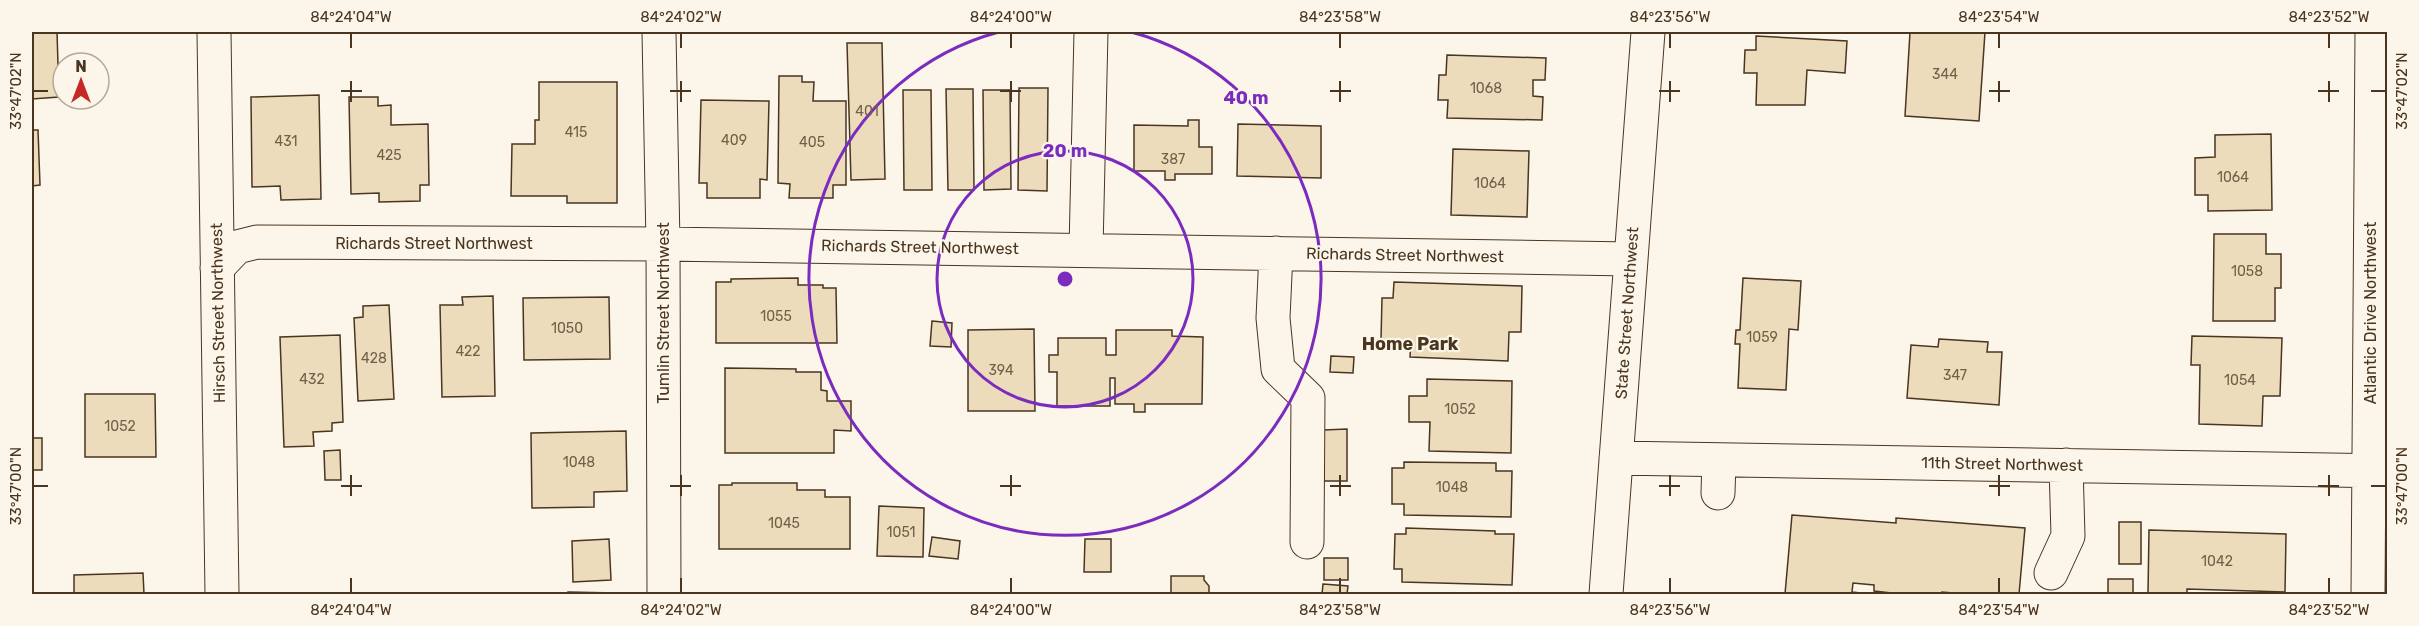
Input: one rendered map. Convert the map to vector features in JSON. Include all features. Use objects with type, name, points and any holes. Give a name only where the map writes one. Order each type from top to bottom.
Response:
[{"type":"street","name":"Hirsch Street Northwest","points":[[214,32],[222,594]]},
{"type":"street","name":"Tumlin Street Northwest","points":[[659,32],[663,244],[664,594]]},
{"type":"street","points":[[1086,249],[1091,32]]},
{"type":"street","name":"State Street Northwest","points":[[1606,594],[1648,32]]},
{"type":"street","name":"Atlantic Drive Northwest","points":[[2368,594],[2378,471],[2372,32]]},
{"type":"street","name":"Richards Street Northwest","points":[[217,268],[237,247],[256,242],[1086,249],[1631,259]]},
{"type":"street","points":[[1276,253],[1273,318],[1278,369],[1308,398],[1306,542]]},
{"type":"street","name":"11th Street Northwest","points":[[1616,458],[2378,471]]},
{"type":"street","points":[[1718,493],[1719,460]]},
{"type":"street","points":[[2051,573],[2068,536],[2066,465]]},
{"type":"building","points":[[32,32],[57,32],[58,51],[51,51],[51,98],[32,99]]},
{"type":"building","points":[[1910,32],[1985,32],[1979,121],[1905,116]]},
{"type":"building","points":[[1756,36],[1847,41],[1845,73],[1807,70],[1805,105],[1756,105],[1757,73],[1744,73],[1745,50],[1756,50]]},
{"type":"building","points":[[847,43],[882,43],[885,179],[851,180]]},
{"type":"building","points":[[1447,55],[1546,58],[1545,80],[1533,80],[1533,96],[1543,97],[1542,120],[1447,118],[1448,100],[1438,100],[1439,75],[1446,75]]},
{"type":"building","points":[[779,76],[802,76],[802,82],[814,82],[813,101],[846,101],[846,185],[833,185],[833,198],[789,198],[790,184],[778,183]]},
{"type":"building","points":[[539,82],[617,82],[617,203],[567,203],[567,196],[511,196],[512,144],[535,144],[535,120],[539,120]]},
{"type":"building","points":[[1019,88],[1048,88],[1047,191],[1018,190]]},
{"type":"building","points":[[946,89],[973,89],[974,190],[948,190]]},
{"type":"building","points":[[903,90],[931,90],[932,190],[904,190]]},
{"type":"building","points":[[983,90],[1010,90],[1011,189],[984,190]]},
{"type":"building","points":[[319,95],[321,199],[281,200],[280,186],[252,187],[251,97]]},
{"type":"building","points":[[349,97],[378,97],[378,106],[391,105],[391,125],[428,124],[429,185],[420,185],[420,201],[379,202],[379,193],[351,194]]},
{"type":"building","points":[[701,100],[769,101],[767,180],[760,179],[760,198],[707,198],[707,183],[699,183]]},
{"type":"building","points":[[1188,120],[1199,120],[1199,147],[1212,147],[1212,174],[1175,174],[1175,180],[1165,180],[1165,171],[1134,171],[1134,125],[1188,126]]},
{"type":"building","points":[[1238,124],[1321,126],[1321,178],[1237,176]]},
{"type":"building","points":[[32,130],[38,130],[40,185],[32,186]]},
{"type":"building","points":[[2271,134],[2272,210],[2208,211],[2208,195],[2195,195],[2195,158],[2215,157],[2215,135]]},
{"type":"building","points":[[1453,149],[1529,151],[1527,217],[1451,215]]},
{"type":"building","points":[[2214,234],[2266,234],[2266,254],[2281,254],[2281,288],[2275,288],[2275,321],[2213,321]]},
{"type":"building","points":[[798,278],[798,285],[823,285],[823,288],[836,288],[837,343],[716,343],[716,282],[731,282],[731,279]]},
{"type":"building","points":[[1743,278],[1801,281],[1798,330],[1789,329],[1786,390],[1738,388],[1740,344],[1735,344],[1736,330],[1740,330]]},
{"type":"building","points":[[1394,282],[1522,286],[1521,332],[1509,332],[1508,361],[1410,357],[1411,341],[1381,340],[1382,298],[1393,298]]},
{"type":"building","points":[[493,296],[495,396],[442,397],[440,305],[463,305],[462,297]]},
{"type":"building","points":[[609,297],[610,359],[524,360],[523,298]]},
{"type":"building","points":[[389,305],[394,399],[358,401],[354,318],[363,317],[363,306]]},
{"type":"building","points":[[932,321],[952,323],[951,347],[930,346]]},
{"type":"building","points":[[1034,329],[1035,411],[968,411],[968,330]]},
{"type":"building","points":[[1116,330],[1172,330],[1172,336],[1203,337],[1202,404],[1145,404],[1145,412],[1134,412],[1134,404],[1115,404],[1115,378],[1110,378],[1110,406],[1057,406],[1057,372],[1049,372],[1049,355],[1058,355],[1058,338],[1106,338],[1106,355],[1116,355]]},
{"type":"building","points":[[340,335],[343,422],[332,423],[332,431],[313,432],[314,446],[284,447],[280,337]]},
{"type":"building","points":[[2192,336],[2282,338],[2280,396],[2263,396],[2262,426],[2199,424],[2200,365],[2191,365]]},
{"type":"building","points":[[1939,339],[1988,342],[1987,352],[2002,352],[1999,405],[1907,398],[1911,345],[1938,347]]},
{"type":"building","points":[[1331,356],[1354,357],[1353,373],[1330,372]]},
{"type":"building","points":[[725,368],[796,369],[796,372],[821,372],[821,390],[827,391],[827,401],[851,401],[851,431],[834,430],[834,453],[725,453]]},
{"type":"building","points":[[1427,379],[1512,381],[1511,453],[1429,451],[1430,422],[1409,422],[1409,396],[1427,396]]},
{"type":"building","points":[[85,394],[155,394],[156,457],[85,457]]},
{"type":"building","points":[[1347,429],[1347,481],[1324,481],[1324,430]]},
{"type":"building","points":[[626,431],[627,491],[594,492],[594,507],[532,508],[531,433]]},
{"type":"building","points":[[32,438],[42,438],[42,470],[32,470]]},
{"type":"building","points":[[340,450],[341,480],[325,480],[324,451]]},
{"type":"building","points":[[1404,462],[1496,463],[1496,471],[1512,471],[1511,517],[1404,515],[1404,504],[1392,504],[1392,468],[1404,468]]},
{"type":"building","points":[[732,483],[797,483],[797,490],[825,490],[825,497],[850,497],[850,549],[719,549],[719,485],[732,485]]},
{"type":"building","points":[[879,506],[924,508],[923,557],[877,556]]},
{"type":"building","points":[[1792,515],[1896,523],[1896,518],[2025,528],[2019,594],[1942,592],[1942,594],[1891,594],[1874,591],[1874,585],[1853,583],[1852,592],[1870,594],[1785,594]]},
{"type":"building","points":[[2119,522],[2141,522],[2141,564],[2119,564]]},
{"type":"building","points":[[1406,528],[1495,531],[1495,534],[1514,534],[1512,585],[1402,582],[1402,569],[1394,569],[1395,534],[1406,534]]},
{"type":"building","points":[[2149,530],[2286,534],[2285,592],[2187,589],[2187,594],[2148,593]]},
{"type":"building","points":[[932,537],[960,541],[958,559],[929,556]]},
{"type":"building","points":[[609,539],[611,580],[573,582],[572,541]]},
{"type":"building","points":[[1085,539],[1111,539],[1111,572],[1084,572]]},
{"type":"building","points":[[1324,558],[1348,558],[1348,580],[1324,580]]},
{"type":"building","points":[[143,573],[144,594],[74,594],[74,575]]},
{"type":"building","points":[[1171,576],[1204,576],[1209,586],[1209,594],[1171,594]]},
{"type":"building","points":[[2108,579],[2133,579],[2133,594],[2108,594]]},
{"type":"building","points":[[1323,584],[1348,586],[1347,594],[1322,594]]},
{"type":"building","points":[[568,592],[615,593],[615,594],[568,594]]},
{"type":"district","name":"Home Park","points":[[1410,344]]}]
